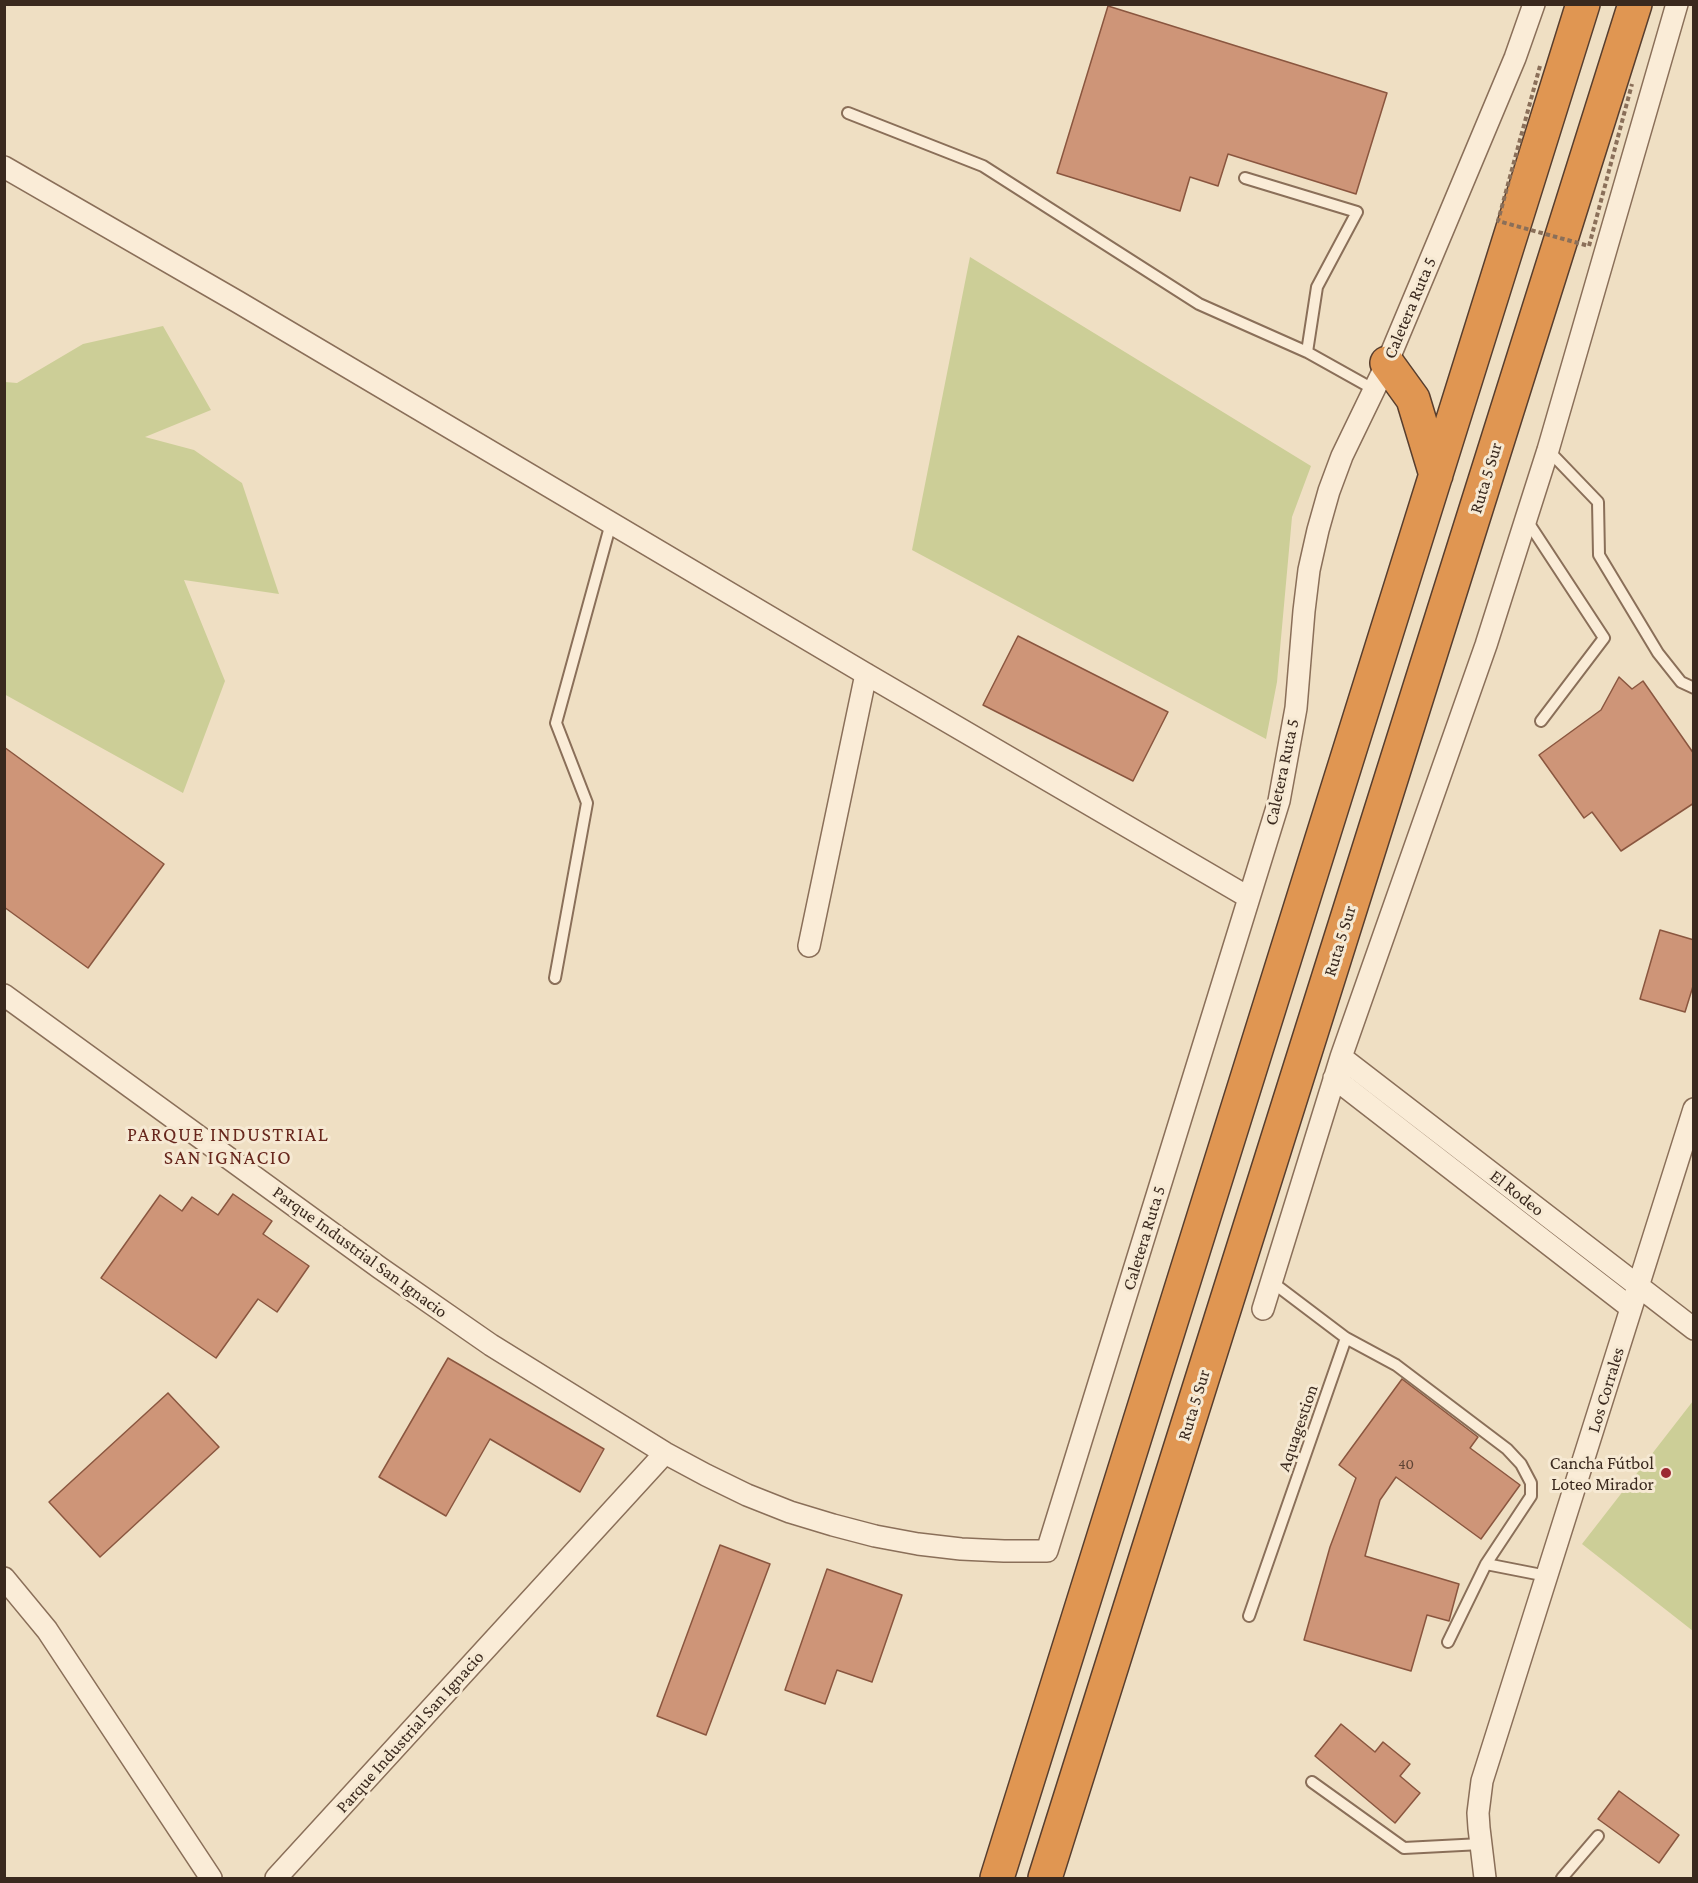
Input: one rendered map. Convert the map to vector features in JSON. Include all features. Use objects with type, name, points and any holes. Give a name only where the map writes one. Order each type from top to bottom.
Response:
[{"type":"highway","points":[[997,1878],[1583,4]]},
{"type":"highway","name":"Ruta 5 Sur","points":[[1046,1878],[1635,4]]},
{"type":"highway","points":[[1381,376],[1413,399],[1436,475]]},
{"type":"street","name":"Caletera Ruta 5","points":[[1047,1551],[1270,830],[1288,755],[1296,708],[1309,570],[1329,491],[1342,456],[1381,376],[1515,58],[1534,4]]},
{"type":"street","points":[[1263,1309],[1334,1078],[1486,645],[1548,450],[1677,4]]},
{"type":"street","points":[[4,167],[238,302],[1248,897]]},
{"type":"street","points":[[809,946],[866,674]]},
{"type":"street","name":"Parque Industrial San Ignacio","points":[[4,995],[380,1268],[482,1339],[665,1453],[705,1475],[790,1512],[875,1536],[918,1544],[1004,1551],[1047,1551]]},
{"type":"street","name":"El Rodeo","points":[[1341,1057],[1694,1329]]},
{"type":"street","name":"El Rodeo","points":[[1334,1078],[1632,1308]]},
{"type":"street","name":"Los Corrales","points":[[1485,1878],[1478,1813],[1482,1781],[1694,1109]]},
{"type":"street","name":"Parque Industrial San Ignacio","points":[[276,1878],[665,1453]]},
{"type":"street","points":[[4,1578],[47,1630],[211,1878]]},
{"type":"lane","points":[[848,113],[982,166],[1199,304],[1307,352],[1381,376]]},
{"type":"lane","points":[[1245,178],[1357,212],[1317,287],[1307,352]]},
{"type":"lane","points":[[1548,450],[1598,502],[1599,555],[1658,653],[1681,682],[1694,688]]},
{"type":"lane","points":[[1526,519],[1604,638],[1541,721]]},
{"type":"lane","points":[[555,978],[586,803],[556,723],[611,523]]},
{"type":"lane","points":[[1272,1282],[1346,1338],[1396,1365],[1507,1449],[1521,1464],[1532,1484],[1531,1496],[1486,1564],[1448,1642]]},
{"type":"lane","name":"Aquagestion","points":[[1249,1616],[1346,1338]]},
{"type":"lane","points":[[1486,1564],[1547,1576]]},
{"type":"lane","points":[[1312,1782],[1404,1848],[1481,1844]]},
{"type":"lane","points":[[1562,1878],[1598,1836]]},
{"type":"path","points":[[1540,66],[1498,221],[1588,246],[1632,84]]},
{"type":"green space","points":[[970,257],[1311,466],[1292,517],[1277,682],[1266,739],[912,550]]},
{"type":"green space","points":[[163,326],[211,410],[145,437],[194,450],[242,483],[279,594],[184,580],[225,681],[183,793],[4,694],[5,382],[17,383],[83,344]]},
{"type":"green space","name":"Cancha Fútbol Loteo Mirador","points":[[1693,1401],[1693,1631],[1582,1544]]},
{"type":"building","points":[[1108,6],[1387,93],[1356,194],[1228,154],[1218,186],[1190,177],[1180,211],[1057,173]]},
{"type":"building","points":[[1018,636],[1168,712],[1133,781],[983,705]]},
{"type":"building","points":[[1619,677],[1632,689],[1643,681],[1694,754],[1694,803],[1621,851],[1592,812],[1584,818],[1539,755],[1601,710]]},
{"type":"building","points":[[4,747],[164,864],[88,968],[4,907]]},
{"type":"building","points":[[1660,930],[1694,940],[1694,983],[1685,1012],[1640,999]]},
{"type":"building","points":[[233,1194],[272,1221],[263,1234],[309,1266],[277,1312],[258,1299],[216,1358],[101,1278],[160,1195],[182,1211],[192,1197],[218,1215]]},
{"type":"building","points":[[448,1358],[604,1449],[580,1492],[490,1439],[446,1516],[379,1477]]},
{"type":"building","points":[[1402,1379],[1478,1437],[1470,1448],[1520,1485],[1481,1539],[1396,1477],[1380,1500],[1365,1556],[1459,1584],[1449,1621],[1427,1615],[1411,1671],[1304,1640],[1330,1547],[1356,1478],[1339,1465]]},
{"type":"building","points":[[168,1393],[219,1447],[100,1557],[49,1502]]},
{"type":"building","points":[[720,1545],[770,1564],[706,1735],[657,1716]]},
{"type":"building","points":[[827,1569],[902,1595],[872,1682],[837,1670],[825,1704],[785,1690]]},
{"type":"building","points":[[1341,1724],[1375,1752],[1383,1742],[1410,1764],[1400,1776],[1420,1793],[1395,1823],[1315,1756]]},
{"type":"building","points":[[1619,1791],[1679,1835],[1659,1863],[1598,1819]]},
{"type":"place","name":"Cancha Fútbol Loteo Mirador","points":[[1666,1473]]},
{"type":"district","name":"PARQUE INDUSTRIAL SAN IGNACIO","points":[[228,1146]]}]
